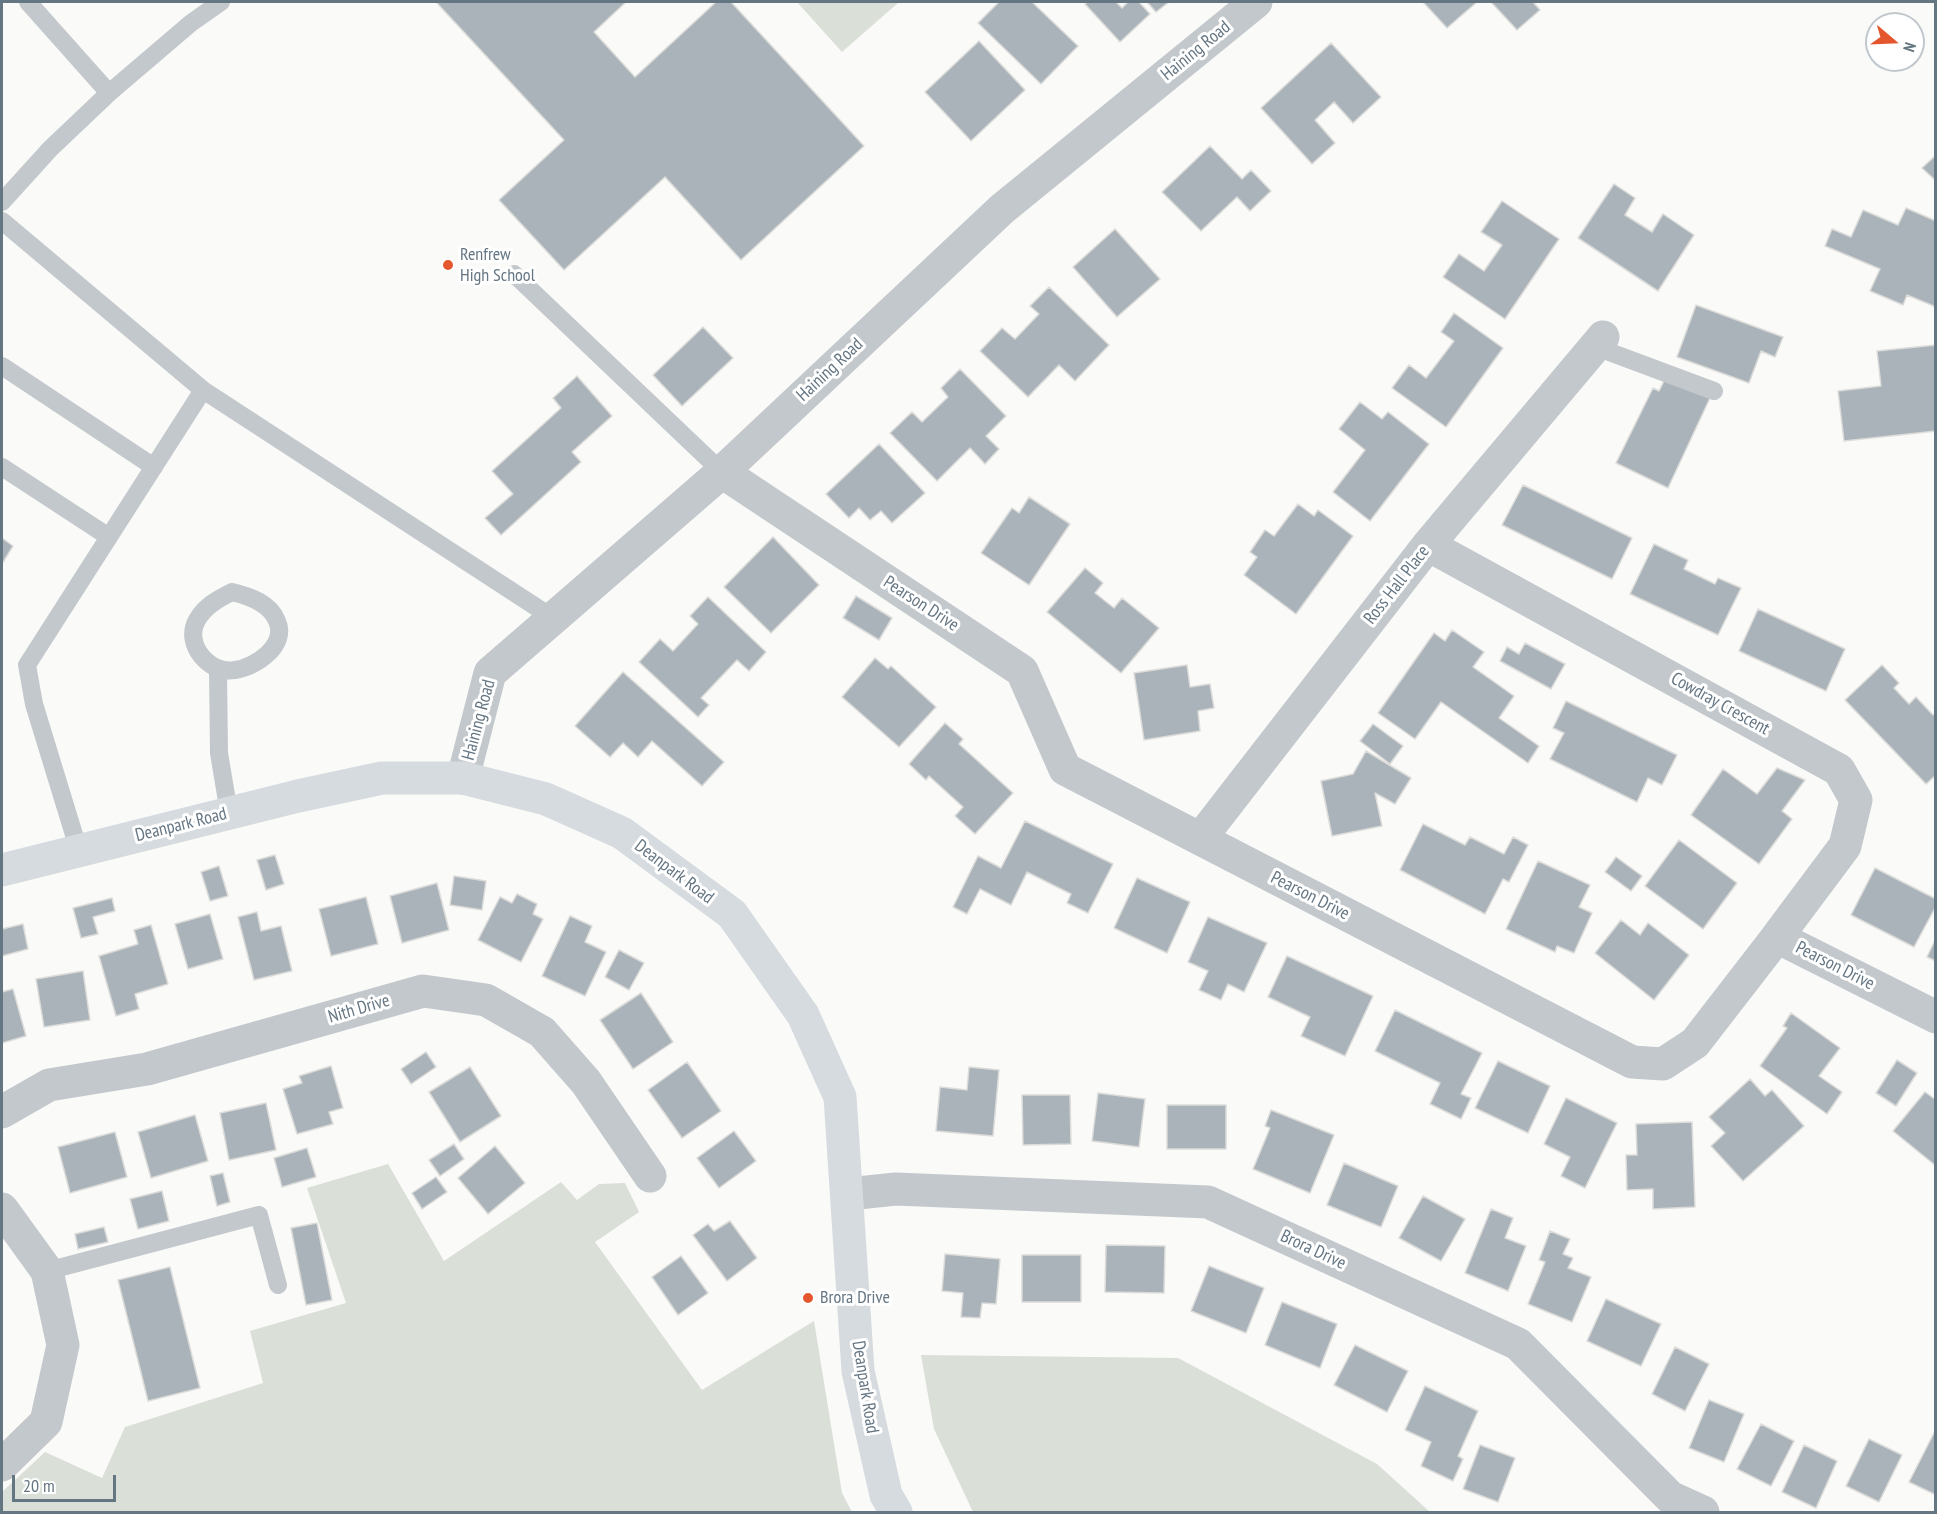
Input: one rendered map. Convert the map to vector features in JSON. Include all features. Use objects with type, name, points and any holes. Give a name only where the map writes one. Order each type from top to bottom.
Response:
[{"type":"street","name":"Haining Road","points":[[463,778],[490,673],[722,472],[1002,209],[1253,3]]},
{"type":"street","name":"Ross Hall Place","points":[[1200,839],[1428,545],[1599,342]]},
{"type":"street","name":"Pearson Drive","points":[[722,472],[1022,670],[1065,769],[1632,1062],[1662,1064],[1695,1043],[1777,937],[1935,1017]]},
{"type":"street","name":"Cowdray Crescent","points":[[1428,545],[1839,770],[1856,800],[1845,846],[1777,937]]},
{"type":"street","name":"Deanpark Road","points":[[2,870],[229,813],[382,778],[463,778],[546,799],[622,833],[732,914],[804,1015],[840,1097],[858,1371],[886,1495],[896,1512]]},
{"type":"street","name":"Nith Drive","points":[[2,1112],[49,1085],[147,1069],[423,991],[486,1000],[542,1032],[586,1082],[650,1176]]},
{"type":"street","name":"Brora Drive","points":[[848,1194],[896,1189],[1208,1202],[1518,1344],[1670,1497],[1702,1512]]},
{"type":"street","points":[[2,1209],[46,1271],[63,1345],[46,1422],[2,1465]]},
{"type":"lane","points":[[28,2],[109,93]]},
{"type":"lane","points":[[2,202],[50,149],[109,93],[191,23],[221,2]]},
{"type":"lane","points":[[2,222],[203,390],[553,618]]},
{"type":"lane","points":[[514,274],[722,472]]},
{"type":"lane","points":[[1599,342],[1714,391]]},
{"type":"lane","points":[[2,366],[154,467]]},
{"type":"lane","points":[[79,851],[34,704],[27,665],[203,390]]},
{"type":"lane","points":[[2,467],[109,537]]},
{"type":"lane","points":[[218,670],[235,671],[251,665],[263,658],[275,645],[279,632],[277,621],[264,605],[249,596],[232,592],[218,599],[205,609],[195,622],[193,638],[197,651],[218,670],[219,753],[229,813]]},
{"type":"lane","points":[[46,1271],[259,1215],[278,1285]]},
{"type":"shaded area","points":[[797,2],[899,2],[842,52]]},
{"type":"shaded area","points":[[388,1164],[444,1261],[561,1182],[577,1200],[599,1184],[625,1183],[639,1212],[595,1242],[702,1390],[814,1321],[842,1493],[852,1512],[2,1512],[2,1492],[45,1452],[102,1478],[125,1427],[263,1383],[250,1331],[346,1303],[307,1188]]},
{"type":"shaded area","points":[[921,1355],[1178,1358],[1377,1464],[1430,1512],[973,1512],[934,1429]]},
{"type":"building","points":[[436,2],[626,2],[594,32],[635,77],[716,2],[731,2],[864,146],[741,260],[665,177],[564,270],[499,200],[564,140]]},
{"type":"building","points":[[999,2],[1032,2],[1078,46],[1041,84],[978,23]]},
{"type":"building","points":[[1088,2],[1116,2],[1122,8],[1128,2],[1139,2],[1150,14],[1120,42],[1085,4]]},
{"type":"building","points":[[1147,2],[1169,2],[1156,12]]},
{"type":"building","points":[[1423,2],[1477,2],[1447,28]]},
{"type":"building","points":[[1491,2],[1533,2],[1540,10],[1517,30]]},
{"type":"building","points":[[979,41],[1025,90],[971,141],[925,92]]},
{"type":"building","points":[[1331,43],[1381,97],[1353,123],[1334,102],[1315,120],[1335,143],[1312,164],[1261,108]]},
{"type":"building","points":[[1210,146],[1242,179],[1251,170],[1271,191],[1250,211],[1237,197],[1201,231],[1162,192]]},
{"type":"building","points":[[1936,155],[1936,181],[1922,168]]},
{"type":"building","points":[[1614,184],[1635,198],[1625,215],[1652,232],[1663,214],[1694,235],[1658,291],[1578,238]]},
{"type":"building","points":[[1502,201],[1559,239],[1505,319],[1443,277],[1459,254],[1484,271],[1502,245],[1481,232]]},
{"type":"building","points":[[1906,208],[1936,221],[1936,307],[1907,295],[1903,305],[1870,291],[1880,269],[1825,246],[1832,229],[1851,237],[1863,210],[1898,225]]},
{"type":"building","points":[[1115,229],[1160,279],[1117,317],[1073,267]]},
{"type":"building","points":[[1049,287],[1109,345],[1075,381],[1059,365],[1028,397],[980,351],[1002,328],[1015,339],[1039,314],[1030,306]]},
{"type":"building","points":[[1696,305],[1783,337],[1775,357],[1761,351],[1749,383],[1677,357]]},
{"type":"building","points":[[1454,313],[1503,348],[1446,427],[1392,388],[1409,365],[1426,378],[1454,341],[1441,332]]},
{"type":"building","points":[[703,327],[733,358],[682,406],[653,375]]},
{"type":"building","points":[[1936,345],[1936,431],[1844,441],[1838,391],[1881,386],[1877,351]]},
{"type":"building","points":[[960,369],[1006,416],[986,436],[999,449],[985,464],[970,448],[937,481],[890,433],[912,412],[922,422],[948,397],[941,388]]},
{"type":"building","points":[[577,376],[612,416],[572,452],[581,462],[501,535],[485,518],[513,494],[492,471],[561,408],[553,398]]},
{"type":"building","points":[[1666,377],[1710,398],[1668,488],[1616,463],[1653,388],[1659,391]]},
{"type":"building","points":[[1360,402],[1382,419],[1388,412],[1429,444],[1370,521],[1333,492],[1365,450],[1339,429]]},
{"type":"building","points":[[879,444],[925,493],[892,523],[881,511],[870,520],[859,508],[849,518],[826,494]]},
{"type":"building","points":[[1523,485],[1632,538],[1612,579],[1502,525]]},
{"type":"building","points":[[1029,497],[1070,524],[1029,585],[981,553],[1012,508],[1019,513]]},
{"type":"building","points":[[1298,504],[1314,516],[1318,510],[1353,536],[1296,614],[1244,575],[1257,557],[1250,552],[1265,530],[1274,536]]},
{"type":"building","points":[[773,537],[819,585],[771,633],[724,587]]},
{"type":"building","points":[[2,538],[13,546],[2,564]]},
{"type":"building","points":[[1654,544],[1688,560],[1684,569],[1715,584],[1718,578],[1741,588],[1718,635],[1630,594]]},
{"type":"building","points":[[1085,568],[1103,583],[1095,593],[1114,608],[1122,598],[1159,628],[1121,673],[1047,612]]},
{"type":"building","points":[[856,596],[892,618],[879,640],[843,618]]},
{"type":"building","points":[[708,597],[766,652],[749,671],[737,660],[701,698],[709,705],[698,717],[639,662],[660,639],[673,651],[698,624],[690,616]]},
{"type":"building","points":[[1758,609],[1845,649],[1826,691],[1739,651]]},
{"type":"building","points":[[1452,630],[1484,652],[1473,667],[1514,696],[1499,718],[1539,746],[1528,763],[1441,702],[1415,739],[1378,713],[1434,633],[1445,641]]},
{"type":"building","points":[[1525,643],[1565,664],[1551,689],[1500,661],[1507,647],[1519,654]]},
{"type":"building","points":[[875,658],[888,669],[891,666],[936,707],[899,747],[842,697]]},
{"type":"building","points":[[1187,665],[1190,687],[1210,684],[1214,708],[1198,711],[1200,731],[1144,740],[1134,673]]},
{"type":"building","points":[[1882,665],[1899,683],[1894,688],[1909,704],[1916,697],[1933,715],[1936,712],[1936,775],[1926,784],[1845,700]]},
{"type":"building","points":[[623,672],[724,762],[702,786],[652,741],[638,757],[623,743],[610,757],[575,726]]},
{"type":"building","points":[[1566,701],[1677,755],[1662,785],[1648,778],[1637,802],[1550,759],[1564,733],[1553,728]]},
{"type":"building","points":[[945,723],[963,739],[959,744],[1013,793],[975,834],[955,816],[963,807],[929,776],[926,780],[909,764]]},
{"type":"building","points":[[1373,724],[1403,746],[1390,764],[1360,741]]},
{"type":"building","points":[[1366,751],[1411,778],[1395,804],[1375,793],[1382,826],[1332,836],[1321,781],[1353,774]]},
{"type":"building","points":[[1777,768],[1805,780],[1782,811],[1792,819],[1759,864],[1691,815],[1723,769],[1757,794]]},
{"type":"building","points":[[1025,821],[1113,864],[1088,913],[1067,903],[1071,894],[1027,872],[1011,905],[980,889],[967,914],[953,907],[978,856],[1001,868]]},
{"type":"building","points":[[1423,824],[1465,845],[1470,837],[1504,854],[1513,837],[1528,845],[1509,882],[1503,879],[1485,914],[1400,870]]},
{"type":"building","points":[[1679,840],[1737,883],[1703,929],[1645,886]]},
{"type":"building","points":[[275,855],[284,884],[266,890],[257,860]]},
{"type":"building","points":[[1616,857],[1642,876],[1631,891],[1605,872]]},
{"type":"building","points":[[1538,861],[1590,885],[1579,907],[1592,913],[1574,953],[1557,946],[1555,952],[1506,929]]},
{"type":"building","points":[[219,866],[228,896],[210,901],[201,872]]},
{"type":"building","points":[[1875,868],[1936,899],[1936,906],[1914,947],[1851,915]]},
{"type":"building","points":[[454,876],[486,881],[482,910],[450,905]]},
{"type":"building","points":[[1137,878],[1190,902],[1167,953],[1114,928]]},
{"type":"building","points":[[437,883],[449,930],[402,943],[390,896]]},
{"type":"building","points":[[517,894],[537,904],[533,914],[543,919],[521,962],[478,940],[500,897],[512,903]]},
{"type":"building","points":[[366,897],[378,944],[331,956],[319,909]]},
{"type":"building","points":[[112,898],[115,911],[93,917],[98,934],[81,938],[73,908]]},
{"type":"building","points":[[257,912],[261,931],[281,926],[292,971],[254,980],[238,917]]},
{"type":"building","points":[[210,914],[223,959],[188,969],[175,924]]},
{"type":"building","points":[[570,916],[592,926],[585,942],[606,952],[585,996],[542,976]]},
{"type":"building","points":[[1208,917],[1267,943],[1244,992],[1228,984],[1221,1000],[1199,990],[1208,971],[1188,962]]},
{"type":"building","points":[[1621,920],[1640,935],[1648,923],[1689,955],[1654,1000],[1595,953]]},
{"type":"building","points":[[23,924],[28,949],[2,956],[2,929]]},
{"type":"building","points":[[151,925],[168,984],[135,994],[139,1009],[116,1016],[99,956],[138,944],[134,930]]},
{"type":"building","points":[[1936,938],[1936,961],[1927,957]]},
{"type":"building","points":[[619,950],[644,963],[629,990],[605,977]]},
{"type":"building","points":[[1287,956],[1373,996],[1345,1056],[1301,1036],[1310,1017],[1268,997]]},
{"type":"building","points":[[83,971],[90,1020],[44,1027],[36,979]]},
{"type":"building","points":[[13,989],[26,1036],[2,1043],[2,992]]},
{"type":"building","points":[[641,993],[673,1042],[633,1069],[600,1020]]},
{"type":"building","points":[[1395,1010],[1482,1053],[1461,1094],[1471,1098],[1461,1119],[1430,1104],[1440,1083],[1375,1051]]},
{"type":"building","points":[[1791,1013],[1840,1048],[1819,1076],[1842,1092],[1827,1114],[1760,1066],[1787,1028],[1783,1026]]},
{"type":"building","points":[[426,1052],[436,1067],[411,1084],[401,1069]]},
{"type":"building","points":[[1897,1060],[1917,1073],[1896,1106],[1876,1093]]},
{"type":"building","points":[[1498,1061],[1550,1086],[1528,1133],[1475,1108]]},
{"type":"building","points":[[687,1062],[721,1111],[682,1138],[648,1090]]},
{"type":"building","points":[[331,1066],[343,1108],[329,1112],[333,1124],[297,1134],[283,1089],[302,1083],[299,1076]]},
{"type":"building","points":[[470,1067],[501,1116],[460,1142],[429,1092]]},
{"type":"building","points":[[969,1067],[999,1070],[993,1136],[936,1131],[940,1087],[967,1090]]},
{"type":"building","points":[[1750,1079],[1765,1096],[1772,1090],[1804,1126],[1743,1181],[1711,1146],[1725,1133],[1709,1117]]},
{"type":"building","points":[[1925,1092],[1936,1100],[1936,1166],[1893,1131]]},
{"type":"building","points":[[1098,1093],[1145,1099],[1139,1147],[1092,1141]]},
{"type":"building","points":[[1022,1095],[1070,1095],[1071,1144],[1023,1145]]},
{"type":"building","points":[[1566,1098],[1617,1123],[1585,1188],[1561,1176],[1570,1157],[1544,1144]]},
{"type":"building","points":[[266,1103],[276,1150],[229,1160],[220,1113]]},
{"type":"building","points":[[1167,1105],[1226,1105],[1226,1149],[1167,1149]]},
{"type":"building","points":[[1271,1110],[1334,1135],[1310,1193],[1253,1169],[1270,1128],[1265,1126]]},
{"type":"building","points":[[195,1115],[208,1161],[151,1178],[138,1132]]},
{"type":"building","points":[[1692,1122],[1695,1207],[1653,1209],[1653,1189],[1627,1190],[1626,1155],[1637,1155],[1636,1124]]},
{"type":"building","points":[[734,1131],[756,1161],[719,1188],[697,1158]]},
{"type":"building","points":[[115,1132],[127,1177],[70,1193],[58,1147]]},
{"type":"building","points":[[454,1144],[464,1159],[440,1176],[429,1160]]},
{"type":"building","points":[[495,1146],[525,1183],[488,1214],[458,1178]]},
{"type":"building","points":[[307,1148],[316,1177],[282,1187],[274,1158]]},
{"type":"building","points":[[1344,1163],[1398,1186],[1381,1227],[1327,1205]]},
{"type":"building","points":[[223,1173],[230,1202],[217,1206],[210,1176]]},
{"type":"building","points":[[436,1177],[447,1192],[422,1209],[412,1193]]},
{"type":"building","points":[[162,1191],[169,1221],[138,1229],[130,1199]]},
{"type":"building","points":[[1423,1196],[1465,1219],[1441,1261],[1399,1238]]},
{"type":"building","points":[[1491,1209],[1513,1218],[1505,1238],[1526,1246],[1508,1291],[1465,1273]]},
{"type":"building","points":[[730,1221],[757,1258],[727,1281],[693,1235],[708,1224],[714,1231]]},
{"type":"building","points":[[317,1223],[332,1300],[306,1305],[291,1228]]},
{"type":"building","points":[[104,1227],[108,1242],[78,1249],[75,1234]]},
{"type":"building","points":[[1550,1231],[1570,1239],[1563,1254],[1573,1258],[1568,1268],[1591,1277],[1572,1322],[1528,1304],[1545,1262],[1539,1260]]},
{"type":"building","points":[[1106,1245],[1165,1246],[1164,1293],[1105,1292]]},
{"type":"building","points":[[945,1254],[1000,1259],[996,1304],[982,1303],[980,1318],[961,1317],[963,1293],[942,1291]]},
{"type":"building","points":[[1022,1255],[1081,1255],[1081,1302],[1022,1302]]},
{"type":"building","points":[[681,1256],[708,1293],[678,1315],[652,1277]]},
{"type":"building","points":[[1209,1266],[1264,1288],[1246,1333],[1191,1311]]},
{"type":"building","points":[[170,1267],[200,1388],[148,1401],[118,1280]]},
{"type":"building","points":[[1606,1299],[1661,1324],[1641,1366],[1587,1341]]},
{"type":"building","points":[[1282,1302],[1337,1324],[1320,1368],[1265,1345]]},
{"type":"building","points":[[1355,1345],[1408,1371],[1387,1412],[1334,1385]]},
{"type":"building","points":[[1675,1347],[1709,1364],[1685,1411],[1652,1394]]},
{"type":"building","points":[[1425,1386],[1478,1411],[1458,1456],[1463,1459],[1453,1481],[1421,1466],[1431,1442],[1405,1430]]},
{"type":"building","points":[[1709,1400],[1744,1414],[1724,1462],[1689,1448]]},
{"type":"building","points":[[1761,1424],[1794,1441],[1771,1486],[1737,1469]]},
{"type":"building","points":[[1936,1429],[1936,1495],[1909,1482]]},
{"type":"building","points":[[1869,1439],[1902,1455],[1879,1502],[1846,1486]]},
{"type":"building","points":[[1480,1445],[1515,1458],[1498,1502],[1463,1489]]},
{"type":"building","points":[[1804,1445],[1837,1461],[1816,1508],[1782,1492]]},
{"type":"place","name":"Renfrew High School","points":[[448,265]]},
{"type":"place","name":"Brora Drive","points":[[808,1298]]}]
